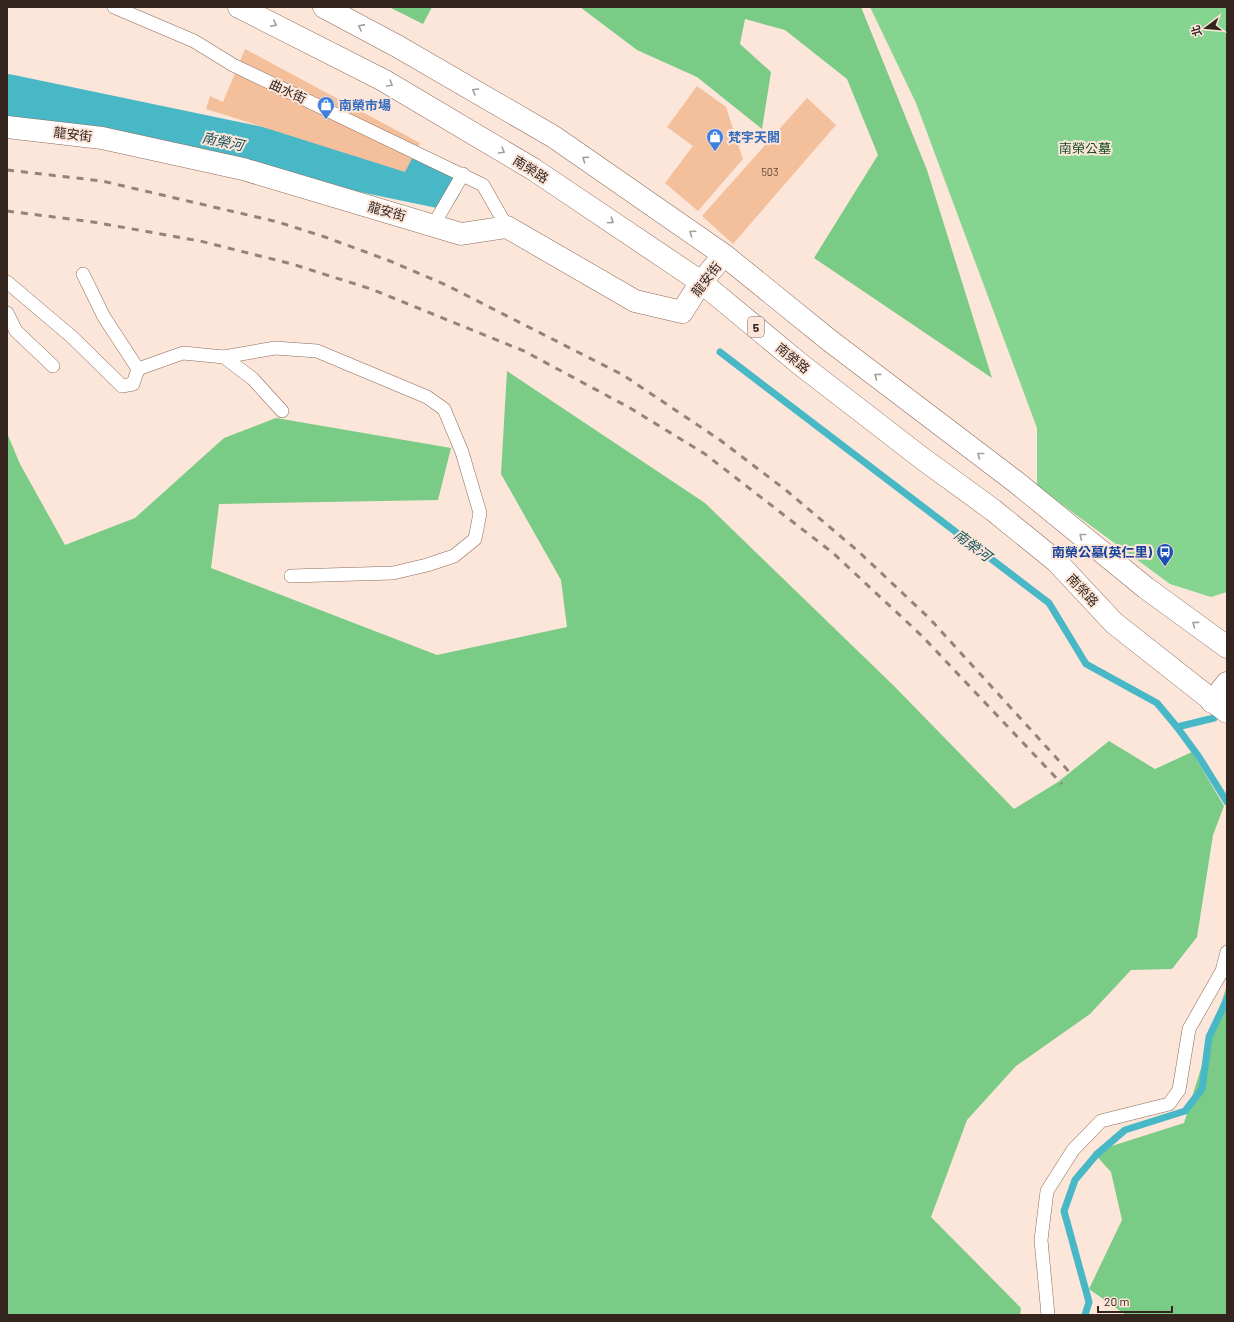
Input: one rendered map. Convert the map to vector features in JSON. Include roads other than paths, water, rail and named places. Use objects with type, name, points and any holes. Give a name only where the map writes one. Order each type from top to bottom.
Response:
[{"type":"main road","name":"南榮路","points":[[240,7],[383,80],[526,165],[701,282],[806,368],[923,459],[993,510],[1056,561],[1114,623],[1220,707]]},
{"type":"main road","points":[[324,7],[397,46],[554,137],[724,255],[830,340],[1016,482],[1146,588],[1227,647]]},
{"type":"main road","name":"龍安街","points":[[7,127],[243,169],[434,224],[461,234],[507,227],[635,301],[682,312],[701,282],[724,255]]},
{"type":"main road","points":[[1220,707],[1227,683]]},
{"type":"lane","name":"曲水街","points":[[114,7],[194,41],[233,65],[463,174],[483,185],[507,227]]},
{"type":"lane","points":[[434,224],[463,174]]},
{"type":"lane","points":[[83,274],[104,317],[138,369]]},
{"type":"lane","points":[[7,282],[72,336],[122,386],[133,384],[138,369]]},
{"type":"lane","points":[[7,313],[16,331],[53,366]]},
{"type":"lane","points":[[138,369],[183,353],[224,357],[275,348],[317,352],[374,374],[427,397],[444,409],[462,452],[480,513],[475,539],[454,556],[394,573],[291,576]]},
{"type":"lane","points":[[224,357],[253,379],[282,411]]},
{"type":"lane","points":[[1048,1315],[1042,1240],[1047,1191],[1073,1150],[1101,1121],[1169,1104],[1176,1095],[1179,1090],[1189,1029],[1222,971],[1227,952]]},
{"type":"waterway","name":"南榮河","points":[[7,96],[439,186]]},
{"type":"waterway","name":"南榮河","points":[[720,352],[1049,603],[1086,664],[1157,703],[1177,727],[1214,718]]},
{"type":"waterway","points":[[1177,727],[1199,757],[1227,802]]},
{"type":"waterway","points":[[1085,1315],[1089,1302],[1064,1211],[1075,1180],[1097,1154],[1125,1130],[1185,1111],[1202,1089],[1209,1037],[1227,999]]},
{"type":"railway","points":[[7,170],[102,181],[278,222],[325,237],[390,261],[446,285],[623,375],[720,440],[787,491],[858,551],[930,619],[1072,775]]},
{"type":"railway","points":[[7,211],[93,222],[200,241],[292,264],[371,289],[524,351],[630,408],[705,454],[833,553],[922,636],[1062,784]]},
{"type":"place","name":"南榮市場","points":[[326,120]]},
{"type":"place","name":"梵宇天閣","points":[[715,152]]},
{"type":"place","name":"南榮公墓(英仁里)","points":[[1165,567]]},
{"type":"park label","name":"南榮公墓","points":[[1085,148]]}]
